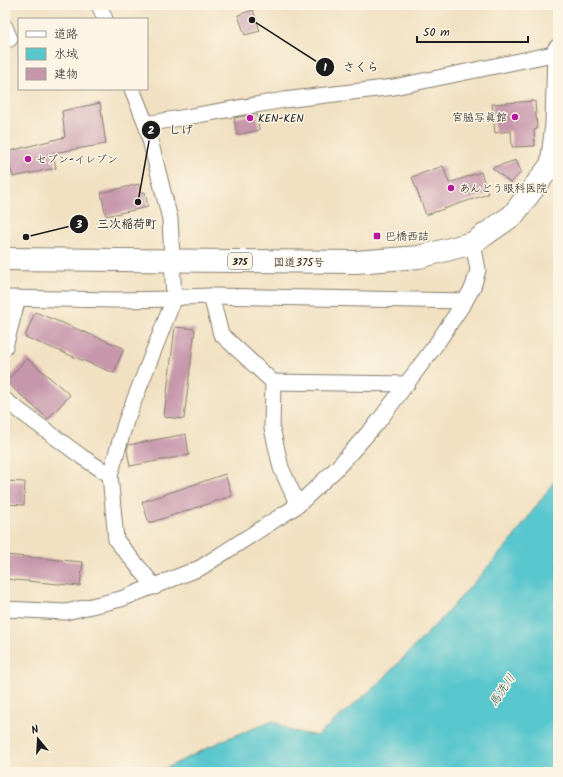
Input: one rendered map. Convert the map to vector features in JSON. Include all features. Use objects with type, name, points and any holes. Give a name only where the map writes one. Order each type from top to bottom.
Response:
[{"type":"highway","name":"国道375号","points":[[5,259],[356,262],[419,257],[473,243],[513,215],[554,167]]},
{"type":"street","points":[[99,5],[105,18]]},
{"type":"street","points":[[146,124],[284,100],[394,88],[558,51],[554,167]]},
{"type":"street","points":[[132,90],[146,124],[170,219],[174,299],[126,421],[110,475],[116,540],[155,587]]},
{"type":"street","points":[[5,609],[66,612],[121,600],[200,568],[298,505],[336,469],[378,422],[407,384],[465,301],[473,288],[478,270],[473,243]]},
{"type":"street","points":[[5,347],[11,298],[115,300],[174,299],[183,297],[211,296],[465,301]]},
{"type":"street","points":[[211,296],[221,334],[273,382],[407,384]]},
{"type":"street","points":[[273,382],[272,428],[281,468],[298,505]]},
{"type":"street","points":[[5,400],[82,457],[110,475]]},
{"type":"water","name":"馬洗川","points":[[558,476],[558,772],[158,772],[226,739],[273,721],[292,731],[317,736],[380,682],[445,615],[511,541]]},
{"type":"building","points":[[253,10],[260,31],[245,35],[238,15]]},
{"type":"building","name":"宮脇写眞館","points":[[535,101],[537,129],[534,130],[535,146],[512,147],[511,131],[495,133],[492,104]]},
{"type":"building","points":[[100,103],[106,144],[53,153],[56,168],[13,177],[6,152],[65,137],[62,111]]},
{"type":"building","points":[[257,114],[259,130],[237,135],[234,118]]},
{"type":"building","points":[[516,160],[521,172],[511,183],[492,168]]},
{"type":"building","name":"あんどう眼科医院","points":[[443,166],[449,183],[481,172],[488,194],[426,215],[412,177]]},
{"type":"building","points":[[139,184],[140,193],[145,192],[148,207],[106,216],[101,193]]},
{"type":"building","points":[[35,312],[124,348],[114,373],[25,337]]},
{"type":"building","points":[[175,327],[195,329],[184,419],[164,417]]},
{"type":"building","points":[[27,358],[70,395],[48,419],[6,382]]},
{"type":"building","points":[[186,434],[189,455],[130,466],[127,450],[128,445]]},
{"type":"building","points":[[225,474],[232,496],[149,523],[142,502]]},
{"type":"building","points":[[5,481],[25,482],[24,505],[5,504]]},
{"type":"building","points":[[5,555],[83,562],[80,586],[5,579]]},
{"type":"place","name":"さくら","points":[[252,20]]},
{"type":"place","name":"宮脇写眞館","points":[[515,117]]},
{"type":"place","name":"KEN-KEN","points":[[250,118]]},
{"type":"place","name":"セブン-イレブン","points":[[28,159]]},
{"type":"place","name":"あんどう眼科医院","points":[[451,188]]},
{"type":"place","name":"しげ","points":[[138,202]]},
{"type":"place","name":"巴橋西詰","points":[[377,236]]},
{"type":"place","name":"三次稲荷町","points":[[26,237]]}]
